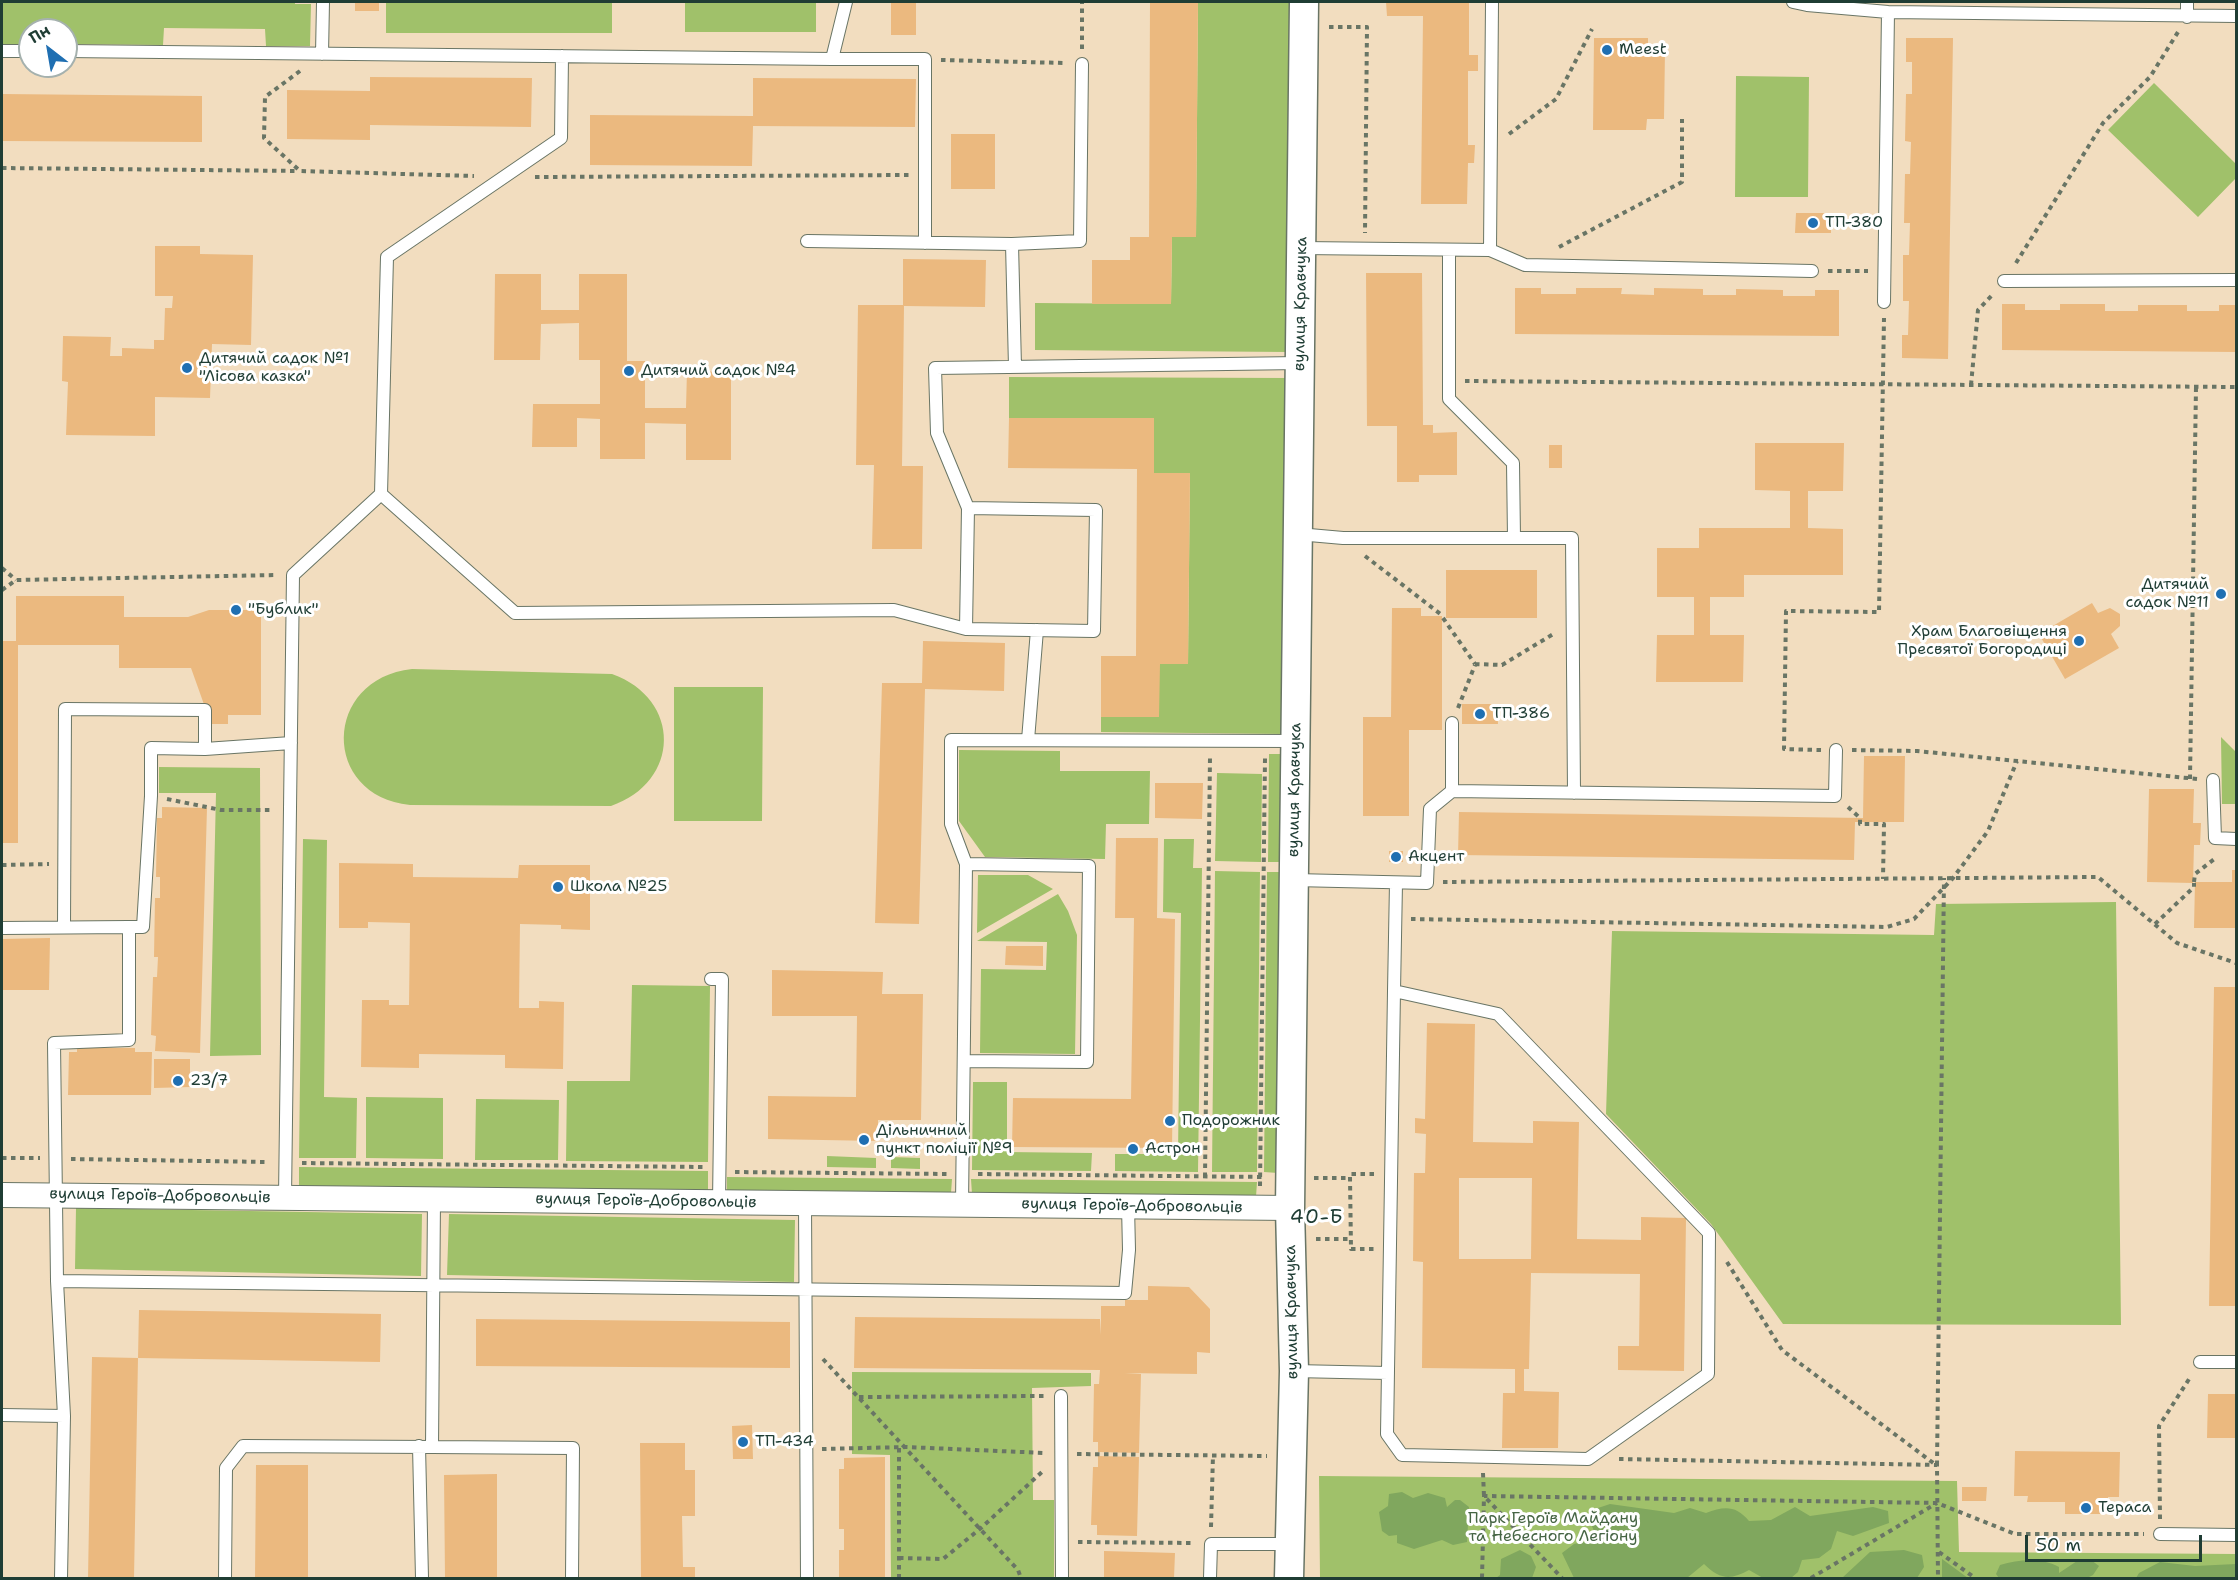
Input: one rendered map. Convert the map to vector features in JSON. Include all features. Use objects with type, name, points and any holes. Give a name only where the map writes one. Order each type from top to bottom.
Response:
[{"type":"street","name":"вулиця Кравчука","points":[[1289,1578],[1294,1371],[1290,1178],[1304,14]]},
{"type":"street","name":"вулиця Героїв-Добровольців","points":[[2,1195],[1290,1208]]},
{"type":"lane","points":[[322,54],[323,2]]},
{"type":"lane","points":[[832,59],[846,2]]},
{"type":"lane","points":[[1490,250],[1492,2]]},
{"type":"lane","points":[[1793,2],[1888,12],[2026,8],[2187,17],[2236,16]]},
{"type":"lane","points":[[2187,2],[2187,17]]},
{"type":"lane","points":[[1884,302],[1888,12]]},
{"type":"lane","points":[[2,51],[18,51]]},
{"type":"lane","points":[[78,51],[925,60],[925,243]]},
{"type":"lane","points":[[285,1197],[293,575],[381,494],[387,257],[561,138],[562,56]]},
{"type":"lane","points":[[807,241],[1012,244],[1080,241],[1082,64]]},
{"type":"lane","points":[[1012,244],[1015,367]]},
{"type":"lane","points":[[1301,248],[1490,250],[1525,265],[1818,271]]},
{"type":"lane","points":[[1449,250],[1449,399],[1513,463],[1514,538]]},
{"type":"lane","points":[[2004,281],[2236,280]]},
{"type":"lane","points":[[966,629],[968,508],[937,432],[935,368],[1300,363]]},
{"type":"lane","points":[[381,494],[515,613],[894,610],[966,629],[1094,631],[1096,510],[968,508]]},
{"type":"lane","points":[[1298,534],[1343,538],[1572,538],[1574,793]]},
{"type":"lane","points":[[1028,740],[1037,630]]},
{"type":"lane","points":[[64,927],[65,709],[205,710],[205,749]]},
{"type":"lane","points":[[1452,723],[1452,791]]},
{"type":"lane","points":[[962,1204],[966,864],[951,824],[951,740],[1295,741]]},
{"type":"lane","points":[[2,928],[143,927],[152,748],[205,749],[291,743]]},
{"type":"lane","points":[[1294,880],[1427,883],[1430,809],[1452,791],[1835,796],[1836,750]]},
{"type":"lane","points":[[2213,780],[2215,838],[2236,839]]},
{"type":"lane","points":[[964,1061],[1087,1062],[1089,866],[966,864]]},
{"type":"lane","points":[[1394,991],[1498,1014],[1709,1233],[1708,1374],[1588,1459],[1402,1455],[1387,1434],[1395,919],[1396,883]]},
{"type":"lane","points":[[61,1578],[64,1416],[57,1281],[54,1043],[129,1040],[129,927]]},
{"type":"lane","points":[[711,979],[722,979],[719,1202]]},
{"type":"lane","points":[[432,1447],[434,1199]]},
{"type":"lane","points":[[805,1203],[807,1578]]},
{"type":"lane","points":[[57,1281],[1125,1293],[1129,1250],[1128,1206]]},
{"type":"lane","points":[[2200,1362],[2236,1362]]},
{"type":"lane","points":[[1294,1371],[1388,1373]]},
{"type":"lane","points":[[1061,1396],[1062,1578]]},
{"type":"lane","points":[[2,1415],[64,1416]]},
{"type":"lane","points":[[225,1578],[226,1468],[243,1446],[419,1446],[573,1448],[572,1578]]},
{"type":"lane","points":[[419,1446],[422,1578]]},
{"type":"lane","points":[[2160,1534],[2236,1534]]},
{"type":"lane","points":[[1210,1578],[1211,1544],[1290,1544]]},
{"type":"path","points":[[925,60],[1082,64],[1082,2]]},
{"type":"path","points":[[1304,14],[1367,27],[1365,248]]},
{"type":"path","points":[[1971,385],[1978,310],[2004,281],[2103,123],[2150,77],[2187,17]]},
{"type":"path","points":[[1491,147],[1556,99],[1592,29]]},
{"type":"path","points":[[300,171],[264,138],[265,97],[322,54]]},
{"type":"path","points":[[1525,265],[1682,182],[1683,118]]},
{"type":"path","points":[[2,168],[300,171],[504,177],[925,175]]},
{"type":"path","points":[[1818,271],[1884,272]]},
{"type":"path","points":[[1883,337],[1879,612],[1786,611],[1784,749],[1917,751],[2190,779],[2196,387]]},
{"type":"path","points":[[1449,381],[2236,387]]},
{"type":"path","points":[[1343,538],[1443,617],[1475,664]]},
{"type":"path","points":[[2,568],[16,580]]},
{"type":"path","points":[[2,590],[16,580],[293,575]]},
{"type":"path","points":[[1475,664],[1502,665],[1573,622]]},
{"type":"path","points":[[1452,723],[1475,664]]},
{"type":"path","points":[[1205,1177],[1210,741]]},
{"type":"path","points":[[1260,1207],[1266,741]]},
{"type":"path","points":[[1395,919],[1887,927],[1914,919],[1953,878],[1988,831],[2017,761]]},
{"type":"path","points":[[151,795],[221,810],[290,810]]},
{"type":"path","points":[[1860,818],[1860,824],[1884,824],[1883,879]]},
{"type":"path","points":[[2155,924],[2194,886],[2194,874],[2220,855]]},
{"type":"path","points":[[2,865],[63,864]]},
{"type":"path","points":[[1427,883],[2098,877],[2177,943],[2236,963]]},
{"type":"path","points":[[1938,1578],[1937,1465],[1944,878]]},
{"type":"path","points":[[2,1158],[956,1174]]},
{"type":"path","points":[[1390,1249],[1351,1249],[1350,1174],[1391,1173]]},
{"type":"path","points":[[968,1174],[1350,1178]]},
{"type":"path","points":[[1709,1233],[1782,1350],[1937,1465]]},
{"type":"path","points":[[1313,1239],[1351,1239]]},
{"type":"path","points":[[806,1342],[981,1528],[1018,1570],[1021,1578]]},
{"type":"path","points":[[1484,1496],[1937,1503],[2016,1534],[2160,1534],[2159,1426],[2200,1362]]},
{"type":"path","points":[[858,1397],[1061,1396]]},
{"type":"path","points":[[807,1449],[906,1447],[1062,1454],[1292,1456]]},
{"type":"path","points":[[899,1448],[899,1578]]},
{"type":"path","points":[[899,1558],[943,1559],[981,1528],[1062,1454]]},
{"type":"path","points":[[1062,1542],[1211,1544],[1213,1455]]},
{"type":"path","points":[[1482,1578],[1483,1455]]},
{"type":"path","points":[[1588,1459],[1937,1465]]},
{"type":"path","points":[[1484,1496],[1562,1578]]},
{"type":"path","points":[[1810,1578],[1937,1503]]},
{"type":"path","points":[[1938,1552],[1975,1578]]},
{"type":"green space","points":[[2,2],[295,2],[295,4],[311,4],[310,46],[266,46],[265,29],[164,28],[163,45],[78,44],[78,18],[18,18],[18,44],[2,44]]},
{"type":"green space","points":[[386,2],[612,2],[612,33],[386,33]]},
{"type":"green space","points":[[685,2],[816,2],[816,32],[685,32]]},
{"type":"green space","points":[[1198,2],[1291,2],[1288,352],[1035,350],[1035,303],[1171,304],[1172,237],[1196,237]]},
{"type":"green space","points":[[1736,76],[1809,77],[1808,197],[1735,197]]},
{"type":"green space","points":[[2154,83],[2236,164],[2236,178],[2198,217],[2108,130]]},
{"type":"green space","points":[[1009,377],[1289,378],[1286,734],[1101,732],[1101,717],[1160,664],[1188,664],[1190,473],[1154,473],[1154,418],[1009,418]]},
{"type":"green space","points":[[412,669],[612,674],[635,686],[651,702],[661,720],[664,740],[661,760],[651,779],[634,794],[611,806],[410,805],[381,797],[360,781],[348,761],[344,737],[348,714],[361,693],[382,677]]},
{"type":"green space","points":[[674,687],[763,687],[762,821],[674,821]]},
{"type":"green space","points":[[2221,737],[2236,752],[2236,804],[2222,804]]},
{"type":"green space","points":[[959,750],[1060,751],[1060,771],[1150,771],[1149,824],[1106,824],[1105,859],[985,857],[959,821]]},
{"type":"green space","points":[[1269,754],[1283,754],[1282,862],[1268,862]]},
{"type":"green space","points":[[159,767],[260,768],[261,1055],[210,1056],[216,793],[159,793]]},
{"type":"green space","points":[[1217,773],[1262,774],[1261,862],[1215,861]]},
{"type":"green space","points":[[303,839],[327,840],[324,1097],[357,1098],[356,1158],[299,1158]]},
{"type":"green space","points":[[1164,839],[1194,839],[1193,868],[1202,868],[1198,1172],[1115,1171],[1115,1154],[1178,1154],[1181,913],[1163,912]]},
{"type":"green space","points":[[1215,871],[1260,872],[1257,1172],[1212,1172]]},
{"type":"green space","points":[[1267,872],[1282,872],[1278,1173],[1264,1172]]},
{"type":"green space","points":[[978,875],[1028,875],[1053,889],[977,933]]},
{"type":"green space","points":[[1058,894],[1068,911],[1077,935],[1075,1054],[980,1053],[981,969],[1046,970],[1047,942],[977,941]]},
{"type":"green space","points":[[2116,902],[2121,1325],[1783,1324],[1711,1224],[1606,1114],[1612,931],[1934,935],[1936,904]]},
{"type":"green space","points":[[632,985],[710,986],[708,1162],[566,1161],[567,1081],[630,1081]]},
{"type":"green space","points":[[973,1082],[1007,1082],[1007,1152],[1092,1153],[1091,1171],[972,1170]]},
{"type":"green space","points":[[366,1097],[443,1098],[443,1159],[366,1158]]},
{"type":"green space","points":[[476,1099],[559,1100],[558,1160],[475,1160]]},
{"type":"green space","points":[[827,1156],[876,1158],[876,1168],[827,1167]]},
{"type":"green space","points":[[891,1157],[920,1158],[920,1169],[891,1168]]},
{"type":"green space","points":[[299,1167],[708,1171],[708,1191],[299,1187]]},
{"type":"green space","points":[[727,1177],[952,1179],[951,1193],[727,1191]]},
{"type":"green space","points":[[971,1179],[1257,1182],[1256,1197],[972,1194]]},
{"type":"green space","points":[[76,1208],[422,1214],[421,1276],[75,1269]]},
{"type":"green space","points":[[449,1214],[795,1220],[794,1282],[447,1275]]},
{"type":"green space","points":[[852,1372],[1091,1373],[1091,1386],[1032,1388],[1033,1500],[1054,1500],[1054,1578],[891,1578],[890,1455],[852,1454]]},
{"type":"green space","name":"Парк Героїв Майдану та Небесного Легіону","points":[[1319,1476],[1957,1481],[1959,1552],[2236,1554],[2236,1578],[1320,1578]]},
{"type":"green space","points":[[1402,1492],[1413,1498],[1428,1493],[1445,1498],[1447,1507],[1455,1500],[1460,1500],[1469,1507],[1467,1542],[1453,1545],[1442,1540],[1414,1549],[1397,1543],[1397,1535],[1389,1536],[1382,1531],[1379,1512],[1388,1506],[1389,1494]]},
{"type":"green space","points":[[1610,1504],[1674,1513],[1690,1508],[1706,1513],[1729,1508],[1739,1512],[1749,1521],[1771,1520],[1795,1507],[1810,1516],[1873,1507],[1888,1511],[1889,1523],[1853,1536],[1837,1531],[1831,1549],[1819,1558],[1802,1560],[1798,1572],[1791,1578],[1763,1578],[1749,1570],[1737,1576],[1726,1577],[1715,1573],[1704,1564],[1687,1578],[1574,1578],[1562,1553],[1574,1544],[1597,1539],[1590,1521],[1598,1508]]},
{"type":"green space","points":[[1520,1550],[1531,1556],[1536,1567],[1532,1578],[1496,1578],[1500,1575],[1501,1559]]},
{"type":"green space","points":[[1904,1550],[1922,1555],[1924,1567],[1917,1578],[1842,1578],[1870,1552]]},
{"type":"green space","points":[[1942,1559],[1968,1578],[1942,1578]]},
{"type":"green space","points":[[2029,1560],[2052,1564],[2059,1567],[2059,1573],[2077,1561],[2091,1560],[2099,1566],[2093,1575],[2087,1578],[1999,1578],[1996,1574],[2000,1565],[2015,1562]]},
{"type":"green space","points":[[2160,1562],[2195,1566],[2236,1564],[2236,1578],[2136,1578],[2139,1573]]},
{"type":"building","points":[[355,2],[379,2],[379,11],[355,11]]},
{"type":"building","points":[[891,2],[916,2],[916,35],[891,35]]},
{"type":"building","points":[[1150,2],[1198,2],[1196,237],[1172,237],[1171,304],[1092,304],[1092,260],[1130,260],[1130,237],[1149,237]]},
{"type":"building","points":[[1386,2],[1469,2],[1469,55],[1478,55],[1478,71],[1468,71],[1468,145],[1475,145],[1474,163],[1468,163],[1467,204],[1421,204],[1423,16],[1387,16]]},
{"type":"building","points":[[1594,38],[1648,38],[1648,50],[1665,50],[1664,119],[1647,119],[1646,130],[1593,130]]},
{"type":"building","points":[[1906,38],[1953,38],[1948,359],[1902,358],[1902,335],[1908,335],[1909,301],[1903,301],[1903,255],[1909,255],[1910,223],[1904,223],[1905,174],[1910,174],[1911,142],[1905,141],[1906,94],[1912,94],[1912,62],[1906,62]]},
{"type":"building","points":[[370,77],[532,78],[531,127],[370,125],[370,140],[287,139],[287,90],[370,91]]},
{"type":"building","points":[[753,78],[916,79],[915,127],[753,126],[752,166],[590,165],[590,115],[753,116]]},
{"type":"building","points":[[2,94],[202,96],[202,142],[2,141]]},
{"type":"building","points":[[951,134],[995,134],[995,189],[951,189]]},
{"type":"building","name":"ТП-380","points":[[1796,213],[1831,213],[1831,233],[1795,233]]},
{"type":"building","points":[[155,246],[200,246],[200,254],[253,255],[251,345],[212,344],[210,398],[155,397],[155,436],[66,435],[68,382],[62,381],[63,336],[111,337],[110,356],[122,356],[122,348],[154,349],[154,340],[164,340],[165,308],[172,308],[173,296],[155,296]]},
{"type":"building","points":[[903,259],[986,260],[985,307],[904,306],[902,466],[923,466],[922,549],[872,549],[874,465],[856,465],[858,305],[903,305]]},
{"type":"building","points":[[1366,273],[1422,273],[1423,425],[1433,425],[1433,433],[1457,432],[1457,475],[1419,475],[1419,482],[1397,482],[1397,426],[1367,426]]},
{"type":"building","points":[[495,274],[541,274],[541,310],[579,310],[579,274],[627,274],[627,361],[645,361],[645,408],[686,408],[687,371],[731,372],[731,460],[686,460],[686,424],[645,423],[645,459],[600,459],[600,419],[577,418],[577,447],[532,447],[533,404],[600,404],[600,360],[579,360],[579,323],[541,324],[540,360],[494,360]]},
{"type":"building","points":[[1515,288],[1541,288],[1541,294],[1576,294],[1576,288],[1622,288],[1621,294],[1654,295],[1654,288],[1703,289],[1703,295],[1736,295],[1736,289],[1783,290],[1783,296],[1815,296],[1815,290],[1839,290],[1839,336],[1515,334]]},
{"type":"building","points":[[2002,304],[2025,304],[2025,310],[2060,310],[2060,304],[2105,304],[2105,311],[2138,311],[2138,305],[2187,305],[2187,311],[2219,311],[2219,305],[2236,305],[2236,352],[2002,350]]},
{"type":"building","points":[[1009,418],[1154,418],[1154,473],[1190,473],[1188,664],[1160,664],[1159,717],[1101,717],[1101,656],[1136,656],[1137,469],[1008,468]]},
{"type":"building","points":[[1755,443],[1844,443],[1843,491],[1808,491],[1808,528],[1843,529],[1843,575],[1744,575],[1744,597],[1710,597],[1710,635],[1744,635],[1743,682],[1656,682],[1657,635],[1694,635],[1694,597],[1657,597],[1657,548],[1699,548],[1699,528],[1790,528],[1790,491],[1755,490]]},
{"type":"building","points":[[1549,445],[1562,445],[1562,468],[1549,468]]},
{"type":"building","points":[[1446,570],[1537,570],[1537,618],[1446,618]]},
{"type":"building","points":[[16,596],[124,596],[124,617],[188,617],[209,610],[261,610],[261,715],[228,715],[228,724],[211,724],[191,668],[119,668],[119,645],[18,645],[18,843],[2,843],[2,641],[16,641]]},
{"type":"building","name":"Храм Благовіщення Пресвятої Богородиці","points":[[2092,603],[2098,613],[2110,608],[2120,614],[2120,626],[2111,634],[2119,648],[2065,679],[2039,634]]},
{"type":"building","points":[[1392,608],[1421,608],[1421,616],[1442,616],[1442,730],[1409,730],[1409,816],[1363,816],[1363,717],[1391,717]]},
{"type":"building","points":[[923,641],[1005,643],[1004,691],[925,689],[919,924],[875,923],[882,683],[922,683]]},
{"type":"building","name":"ТП-386","points":[[1462,704],[1497,704],[1498,724],[1462,724]]},
{"type":"building","points":[[1864,756],[1905,756],[1904,822],[1855,822],[1854,860],[1458,855],[1459,812],[1863,818]]},
{"type":"building","points":[[1155,783],[1203,783],[1202,819],[1155,818]]},
{"type":"building","points":[[2149,789],[2194,789],[2193,823],[2201,823],[2200,845],[2194,845],[2193,883],[2147,882]]},
{"type":"building","points":[[162,807],[207,808],[200,1053],[155,1051],[156,1036],[151,1035],[153,977],[157,977],[158,957],[154,957],[155,898],[160,898],[160,877],[156,877],[157,818],[162,818]]},
{"type":"building","points":[[1116,838],[1158,838],[1157,918],[1175,919],[1172,1148],[1012,1147],[1013,1098],[1131,1099],[1134,918],[1115,918]]},
{"type":"building","name":"Акцент","points":[[1389,851],[1403,851],[1403,862],[1389,862]]},
{"type":"building","points":[[339,863],[413,864],[413,877],[518,878],[519,865],[590,865],[590,930],[561,929],[561,925],[520,924],[519,1008],[539,1008],[539,1001],[564,1002],[563,1069],[505,1068],[505,1055],[419,1054],[419,1068],[361,1067],[362,1000],[389,1000],[389,1005],[409,1005],[410,923],[368,922],[368,928],[339,928]]},
{"type":"building","points":[[2232,870],[2236,870],[2236,928],[2194,928],[2195,882],[2232,882]]},
{"type":"building","points":[[50,938],[49,990],[2,990],[2,939]]},
{"type":"building","points":[[1006,946],[1043,946],[1043,966],[1005,965]]},
{"type":"building","points":[[772,970],[883,972],[882,994],[923,994],[921,1120],[878,1120],[878,1141],[768,1139],[768,1096],[856,1097],[857,1016],[772,1016]]},
{"type":"building","points":[[2214,987],[2236,987],[2236,1306],[2209,1306]]},
{"type":"building","points":[[1427,1023],[1475,1024],[1473,1142],[1533,1143],[1533,1121],[1579,1122],[1577,1239],[1641,1240],[1641,1217],[1686,1218],[1684,1371],[1618,1370],[1618,1346],[1639,1346],[1640,1274],[1531,1273],[1529,1369],[1524,1369],[1524,1391],[1559,1392],[1558,1448],[1502,1448],[1503,1393],[1515,1393],[1515,1369],[1422,1368],[1423,1262],[1413,1261],[1414,1173],[1425,1173],[1426,1134],[1415,1133],[1415,1118],[1425,1119]],"holes":[[[1459,1178],[1532,1178],[1531,1259],[1459,1259]]]},
{"type":"building","points":[[77,1048],[135,1048],[135,1052],[152,1052],[151,1095],[68,1095],[69,1052],[77,1052]]},
{"type":"building","points":[[154,1059],[190,1059],[190,1087],[154,1088]]},
{"type":"building","points":[[1148,1286],[1189,1287],[1210,1309],[1210,1353],[1197,1352],[1197,1374],[1125,1373],[1141,1374],[1139,1453],[1098,1452],[1098,1442],[1093,1442],[1094,1384],[1099,1384],[1100,1370],[854,1368],[855,1317],[1100,1319],[1101,1335],[1101,1306],[1125,1306],[1125,1300],[1148,1300]]},
{"type":"building","points":[[139,1310],[381,1314],[380,1362],[138,1358]]},
{"type":"building","points":[[476,1319],[790,1322],[790,1368],[476,1366]]},
{"type":"building","points":[[92,1357],[138,1358],[134,1578],[88,1578]]},
{"type":"building","points":[[2208,1394],[2236,1394],[2236,1438],[2207,1438]]},
{"type":"building","name":"ТП-434","points":[[752,1425],[753,1459],[733,1459],[732,1426]]},
{"type":"building","points":[[640,1443],[685,1443],[685,1470],[695,1470],[695,1516],[682,1516],[683,1567],[695,1567],[695,1578],[641,1578]]},
{"type":"building","points":[[2015,1451],[2120,1452],[2119,1497],[2108,1497],[2108,1514],[2065,1514],[2065,1502],[2027,1502],[2028,1496],[2014,1496]]},
{"type":"building","points":[[1098,1456],[1139,1457],[1137,1536],[1097,1535],[1097,1525],[1091,1525],[1093,1467],[1098,1467]]},
{"type":"building","points":[[885,1457],[885,1578],[839,1578],[839,1550],[844,1550],[844,1529],[839,1529],[839,1469],[844,1469],[844,1458]]},
{"type":"building","points":[[256,1465],[308,1465],[308,1578],[255,1578]]},
{"type":"building","points":[[497,1474],[497,1578],[445,1578],[444,1475]]},
{"type":"building","points":[[1962,1487],[1987,1487],[1986,1501],[1962,1501]]},
{"type":"building","points":[[1104,1551],[1175,1553],[1174,1578],[1104,1578]]},
{"type":"place","name":"Meest","points":[[1607,50]]},
{"type":"place","name":"ТП-380","points":[[1813,223]]},
{"type":"place","name":"Дитячий садок №1 \"Лісова казка\"","points":[[187,368]]},
{"type":"place","name":"Дитячий садок №4","points":[[629,371]]},
{"type":"place","name":"Дитячий садок №11","points":[[2221,594]]},
{"type":"place","name":"\"Бублик\"","points":[[236,610]]},
{"type":"place","name":"Храм Благовіщення Пресвятої Богородиці","points":[[2079,641]]},
{"type":"place","name":"ТП-386","points":[[1480,714]]},
{"type":"place","name":"Акцент","points":[[1396,857]]},
{"type":"place","name":"Школа №25","points":[[558,887]]},
{"type":"place","name":"23/7","points":[[178,1081]]},
{"type":"place","name":"Подорожник","points":[[1170,1121]]},
{"type":"place","name":"Дільничний пункт поліції №9","points":[[864,1140]]},
{"type":"place","name":"Астрон","points":[[1133,1149]]},
{"type":"place","name":"ТП-434","points":[[743,1442]]},
{"type":"place","name":"Тераса","points":[[2086,1508]]},
{"type":"district","name":"40-Б","points":[[1317,1218]]}]
